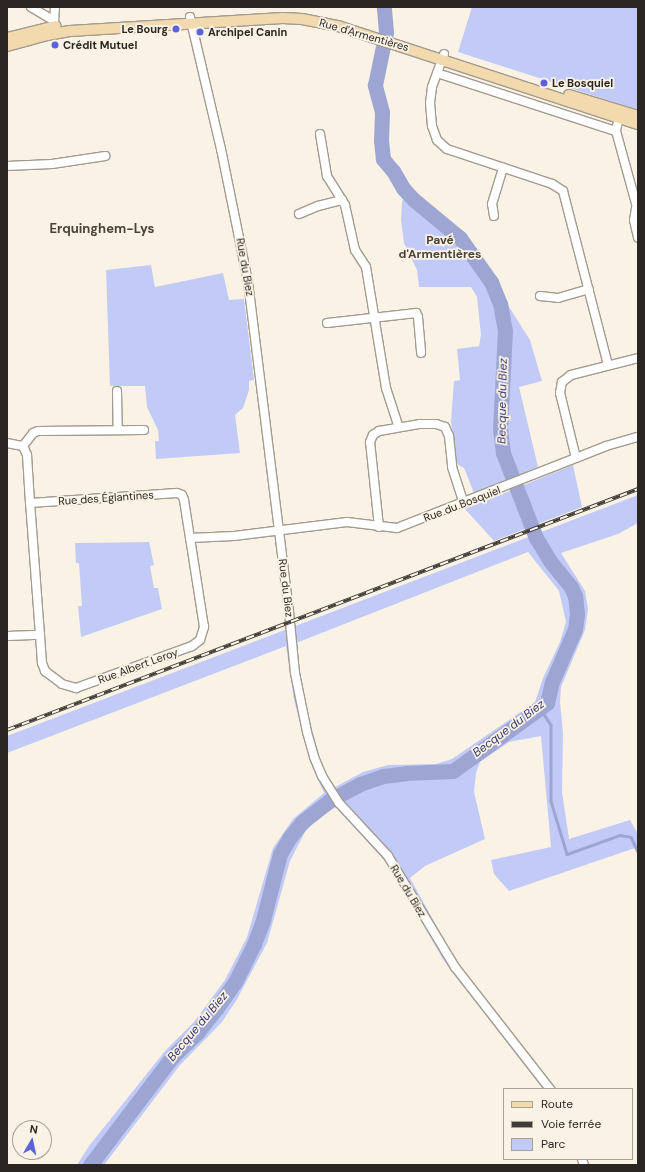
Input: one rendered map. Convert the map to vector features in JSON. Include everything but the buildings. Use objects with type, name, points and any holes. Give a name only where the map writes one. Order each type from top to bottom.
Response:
[{"type":"main road","name":"Rue d'Armentières","points":[[54,27],[190,20],[272,12],[301,13],[333,18],[385,38],[620,114],[638,124]]},
{"type":"main road","points":[[7,38],[54,27]]},
{"type":"main road","points":[[7,46],[54,27]]},
{"type":"main road","name":"Rue d'Armentières","points":[[620,114],[638,116]]},
{"type":"street","points":[[31,7],[54,27]]},
{"type":"street","points":[[54,27],[55,7]]},
{"type":"street","name":"Rue du Biez","points":[[190,20],[221,149],[248,282],[298,691],[313,753],[331,792],[339,803],[388,856],[455,967],[549,1088]]},
{"type":"street","points":[[443,56],[431,93],[430,108],[433,131],[439,143],[447,149],[552,184],[563,191],[608,366]]},
{"type":"street","points":[[437,73],[616,131]]},
{"type":"street","points":[[620,114],[616,131],[637,210],[634,220],[638,238]]},
{"type":"street","points":[[320,134],[326,176],[342,200],[347,212],[355,250],[366,267],[386,388],[398,426]]},
{"type":"street","points":[[7,166],[52,164],[105,156]]},
{"type":"street","points":[[494,216],[492,204],[504,168]]},
{"type":"street","points":[[299,214],[318,206],[342,200]]},
{"type":"street","points":[[540,296],[558,298],[589,289]]},
{"type":"street","points":[[327,323],[411,312],[417,314],[421,353]]},
{"type":"street","points":[[576,458],[560,393],[560,386],[564,379],[571,375],[638,358]]},
{"type":"street","points":[[117,391],[118,430]]},
{"type":"street","points":[[380,527],[371,438],[379,431],[398,426],[430,424],[439,424],[445,427],[449,436],[452,467],[464,502]]},
{"type":"street","points":[[23,446],[33,433],[38,431],[144,430]]},
{"type":"street","name":"Rue du Bosquiel","points":[[278,531],[347,522],[391,528],[403,526],[606,446],[638,437]]},
{"type":"street","points":[[7,443],[23,446]]},
{"type":"street","points":[[7,636],[40,635],[27,455],[23,446]]},
{"type":"street","name":"Rue des Églantines","points":[[30,503],[177,493],[182,495],[184,500],[190,538]]},
{"type":"street","points":[[190,538],[234,536],[278,531]]},
{"type":"street","name":"Rue Albert Leroy","points":[[40,635],[44,671],[62,684],[76,688],[196,644],[200,640],[204,627],[190,538]]},
{"type":"green space","points":[[472,7],[638,7],[638,110],[458,52]]},
{"type":"green space","points":[[413,191],[468,242],[530,340],[542,381],[519,387],[538,467],[474,493],[464,468],[457,464],[451,422],[454,381],[460,380],[457,349],[479,346],[481,335],[477,297],[471,287],[419,287],[417,270],[404,243],[401,220],[402,201]]},
{"type":"green space","points":[[151,265],[155,287],[223,273],[229,300],[244,299],[254,380],[249,381],[249,390],[243,408],[235,415],[240,453],[156,459],[155,441],[159,441],[158,430],[147,407],[145,386],[110,386],[106,270]]},
{"type":"green space","points":[[573,465],[582,507],[494,541],[465,509]]},
{"type":"green space","points":[[638,495],[638,523],[618,534],[561,553],[585,591],[588,609],[585,630],[561,687],[560,702],[563,733],[562,792],[569,839],[630,820],[638,834],[638,847],[509,891],[494,874],[491,860],[551,847],[541,736],[509,742],[480,762],[476,773],[474,792],[485,839],[425,866],[410,878],[457,963],[526,1055],[554,1088],[542,1088],[444,961],[390,867],[336,807],[317,819],[305,832],[290,861],[267,943],[236,1001],[222,1022],[180,1065],[104,1165],[77,1165],[89,1146],[165,1051],[194,1022],[225,980],[247,937],[273,848],[293,819],[324,793],[310,762],[294,700],[286,646],[7,753],[7,736]],"holes":[[[528,552],[559,591],[566,622],[560,642],[543,678],[535,702],[452,759],[436,764],[388,765],[363,772],[335,787],[324,772],[304,699],[296,643]]]},
{"type":"green space","points":[[149,542],[154,565],[150,566],[154,588],[158,588],[162,609],[81,637],[78,606],[82,606],[79,563],[76,563],[75,543]]},
{"type":"waterway","name":"Becque du Biez","points":[[90,1165],[172,1057],[197,1033],[236,980],[254,944],[263,920],[280,854],[290,837],[302,822],[330,800],[360,784],[383,776],[406,773],[453,771],[547,703],[552,682],[575,629],[577,614],[575,596],[571,587],[550,561],[536,538],[503,453],[500,429],[505,331],[500,304],[491,282],[460,238],[414,200],[403,188],[393,171],[383,159],[381,141],[382,112],[375,85],[386,32],[384,7]]},
{"type":"waterway","points":[[540,708],[551,725],[551,801],[567,854],[620,835],[631,837],[638,852]]},
{"type":"railway","points":[[7,730],[638,489]]},
{"type":"place","name":"Le Bourg","points":[[176,29]]},
{"type":"place","name":"Archipel Canin","points":[[200,32]]},
{"type":"place","name":"Crédit Mutuel","points":[[55,45]]},
{"type":"place","name":"Le Bosquiel","points":[[544,83]]},
{"type":"district","name":"Erquinghem-Lys","points":[[102,229]]},
{"type":"district","name":"Pavé d'Armentières","points":[[440,248]]}]
